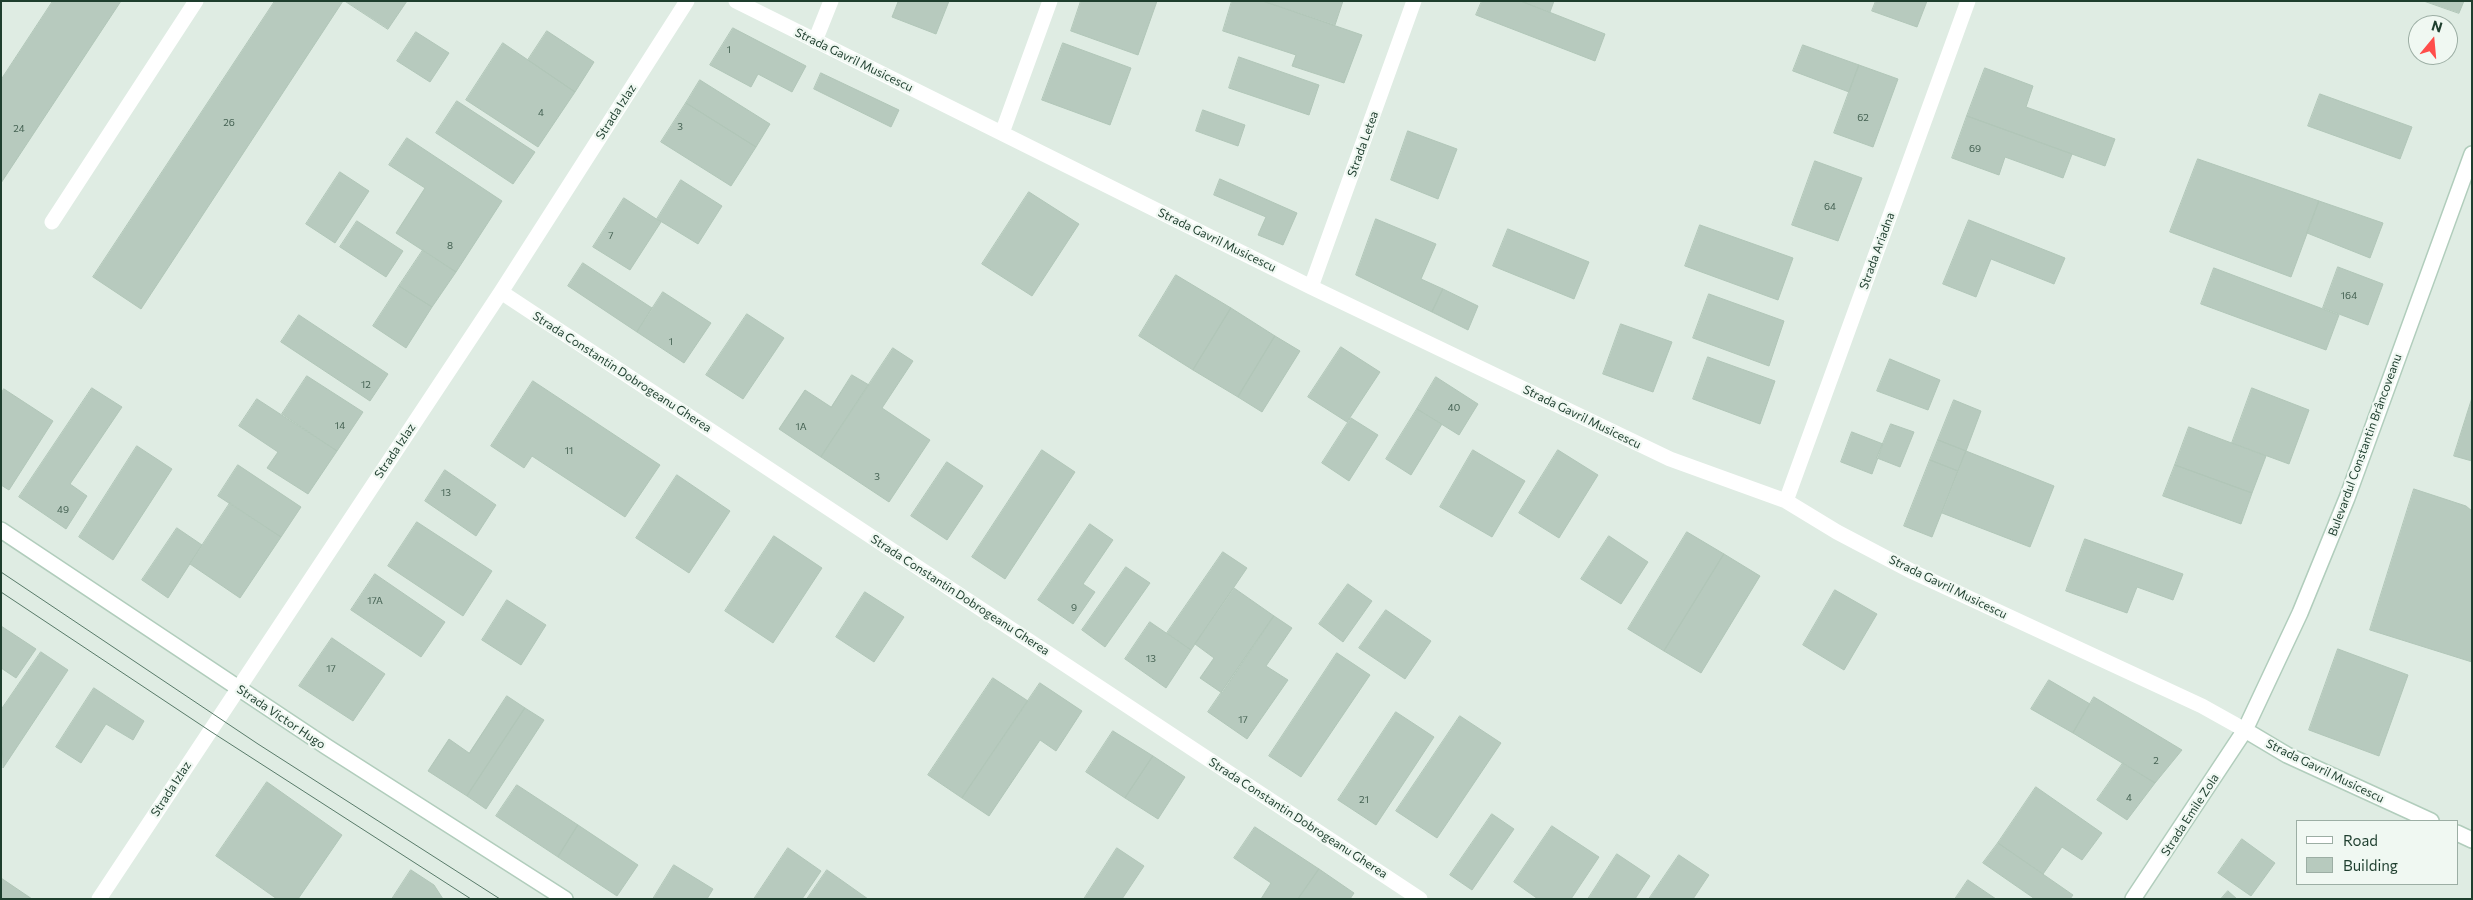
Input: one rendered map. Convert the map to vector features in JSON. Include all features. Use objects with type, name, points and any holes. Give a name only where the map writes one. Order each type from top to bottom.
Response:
[{"type":"street","points":[[52,222],[196,1]]},
{"type":"street","name":"Strada Izlaz","points":[[99,899],[500,292],[687,1]]},
{"type":"street","name":"Strada Gavril Musicescu","points":[[736,1],[1311,286],[1670,460],[1786,501],[1837,532],[1913,572],[2202,706],[2287,755],[2429,820]]},
{"type":"street","points":[[815,41],[831,1]]},
{"type":"street","points":[[1002,133],[1050,1]]},
{"type":"street","name":"Strada Letea","points":[[1311,286],[1414,1]]},
{"type":"street","name":"Strada Ariadna","points":[[1786,501],[1968,1]]},
{"type":"street","name":"Bulevardul Constantin Brâncoveanu","points":[[2245,730],[2300,613],[2347,498],[2472,154]]},
{"type":"street","name":"Strada Constantin Dobrogeanu Gherea","points":[[500,292],[1420,899]]},
{"type":"street","name":"Strada Victor Hugo","points":[[1,530],[238,688],[565,899]]},
{"type":"street","name":"Strada Emile Zola","points":[[2133,899],[2245,730]]},
{"type":"street","points":[[2458,833],[2472,840]]},
{"type":"building","points":[[53,1],[121,1],[1,183],[1,80]]},
{"type":"building","points":[[275,1],[343,1],[141,309],[93,277]]},
{"type":"building","points":[[345,1],[407,1],[388,29]]},
{"type":"building","points":[[896,1],[949,1],[936,34],[892,17],[898,2]]},
{"type":"building","points":[[1081,1],[1157,1],[1138,55],[1071,31]]},
{"type":"building","points":[[1232,1],[1263,1],[1362,35],[1344,83],[1292,66],[1296,55],[1223,31]]},
{"type":"building","points":[[1263,1],[1343,1],[1335,25]]},
{"type":"building","points":[[1482,1],[1521,1],[1605,34],[1595,61],[1476,15]]},
{"type":"building","points":[[1521,1],[1554,1],[1550,12]]},
{"type":"building","points":[[1876,1],[1927,1],[1917,27],[1872,11]]},
{"type":"building","points":[[2424,1],[2464,1],[2459,13]]},
{"type":"building","points":[[733,28],[806,66],[792,92],[758,74],[751,87],[710,65]]},
{"type":"building","points":[[547,31],[594,62],[575,92],[528,60]]},
{"type":"building","points":[[416,32],[449,53],[430,82],[397,61]]},
{"type":"building","points":[[503,43],[575,92],[538,147],[466,100]]},
{"type":"building","points":[[1063,43],[1131,68],[1110,125],[1042,100]]},
{"type":"building","points":[[1803,45],[1859,65],[1849,92],[1793,71]]},
{"type":"building","points":[[1239,57],[1319,85],[1309,115],[1229,88]]},
{"type":"building","points":[[1859,65],[1898,79],[1873,147],[1834,133]]},
{"type":"building","points":[[1985,68],[2033,86],[2026,107],[2115,139],[2105,166],[1967,116]]},
{"type":"building","points":[[821,73],[899,110],[891,127],[814,89]]},
{"type":"building","points":[[700,80],[770,124],[756,147],[686,103]]},
{"type":"building","points":[[2320,94],[2412,127],[2400,159],[2308,126]]},
{"type":"building","points":[[457,101],[535,152],[513,184],[436,133]]},
{"type":"building","points":[[686,103],[756,147],[731,186],[661,142]]},
{"type":"building","points":[[1203,110],[1245,125],[1238,146],[1196,131]]},
{"type":"building","points":[[1967,116],[2072,154],[2063,178],[2005,157],[1999,175],[1952,158]]},
{"type":"building","points":[[1408,131],[1457,149],[1438,199],[1391,180]]},
{"type":"building","points":[[407,138],[502,201],[456,272],[396,233],[425,188],[389,165]]},
{"type":"building","points":[[2198,159],[2319,201],[2291,277],[2170,232]]},
{"type":"building","points":[[1815,161],[1862,178],[1838,241],[1792,225]]},
{"type":"building","points":[[340,172],[369,191],[335,243],[306,224]]},
{"type":"building","points":[[1220,179],[1297,213],[1283,245],[1258,235],[1266,217],[1214,195]]},
{"type":"building","points":[[681,180],[722,206],[698,244],[657,219]]},
{"type":"building","points":[[1029,192],[1079,224],[1032,296],[982,264]]},
{"type":"building","points":[[624,198],[661,222],[630,270],[593,247]]},
{"type":"building","points":[[2319,201],[2383,223],[2370,258],[2307,233]]},
{"type":"building","points":[[1376,219],[1436,244],[1421,279],[1443,289],[1432,312],[1356,275]]},
{"type":"building","points":[[1969,220],[2065,258],[2054,284],[1991,259],[1976,297],[1943,284]]},
{"type":"building","points":[[357,221],[403,251],[386,277],[340,247]]},
{"type":"building","points":[[1700,225],[1793,258],[1778,300],[1685,266]]},
{"type":"building","points":[[1508,229],[1589,262],[1574,299],[1493,266]]},
{"type":"building","points":[[423,250],[456,272],[432,307],[399,286]]},
{"type":"building","points":[[583,263],[652,308],[637,332],[568,286]]},
{"type":"building","points":[[2338,267],[2383,284],[2368,325],[2323,308]]},
{"type":"building","points":[[2214,268],[2339,315],[2326,350],[2201,304]]},
{"type":"building","points":[[1176,275],[1231,308],[1193,370],[1139,336]]},
{"type":"building","points":[[399,286],[432,307],[406,348],[373,326]]},
{"type":"building","points":[[1443,289],[1478,306],[1468,330],[1432,312]]},
{"type":"building","points":[[663,292],[711,323],[684,363],[637,332]]},
{"type":"building","points":[[1709,294],[1784,321],[1769,366],[1693,338]]},
{"type":"building","points":[[1231,308],[1275,336],[1238,397],[1193,370]]},
{"type":"building","points":[[747,314],[784,338],[743,399],[706,375]]},
{"type":"building","points":[[299,315],[388,374],[370,401],[281,342]]},
{"type":"building","points":[[1621,324],[1672,342],[1653,392],[1603,374]]},
{"type":"building","points":[[1275,336],[1300,351],[1262,412],[1238,397]]},
{"type":"building","points":[[1341,347],[1380,372],[1347,422],[1308,397]]},
{"type":"building","points":[[893,348],[913,361],[882,408],[930,440],[889,502],[821,457]]},
{"type":"building","points":[[1708,357],[1775,381],[1760,424],[1693,399]]},
{"type":"building","points":[[1890,359],[1940,380],[1928,410],[1877,391]]},
{"type":"building","points":[[852,375],[869,385],[821,457],[779,429],[805,390],[831,407]]},
{"type":"building","points":[[307,376],[363,412],[337,451],[282,414]]},
{"type":"building","points":[[1436,377],[1478,404],[1459,435],[1417,409]]},
{"type":"building","points":[[533,381],[660,465],[625,517],[532,456],[524,468],[491,446]]},
{"type":"building","points":[[92,388],[122,407],[70,484],[87,496],[66,529],[19,497]]},
{"type":"building","points":[[2252,388],[2309,410],[2289,464],[2232,443]]},
{"type":"building","points":[[4,389],[53,421],[9,490],[1,485],[1,394]]},
{"type":"building","points":[[2472,398],[2472,461],[2454,456]]},
{"type":"building","points":[[257,399],[337,451],[308,494],[267,468],[278,452],[239,426]]},
{"type":"building","points":[[1954,400],[1981,411],[1966,451],[1938,440]]},
{"type":"building","points":[[1417,409],[1442,424],[1411,475],[1386,459]]},
{"type":"building","points":[[1351,418],[1378,435],[1349,481],[1322,463]]},
{"type":"building","points":[[1891,424],[1914,432],[1900,467],[1877,458]]},
{"type":"building","points":[[2189,427],[2266,456],[2252,493],[2175,465]]},
{"type":"building","points":[[1852,432],[1883,444],[1872,474],[1841,462]]},
{"type":"building","points":[[1938,440],[1966,451],[1958,471],[1930,460]]},
{"type":"building","points":[[137,446],[172,469],[113,560],[79,537]]},
{"type":"building","points":[[1042,450],[1075,472],[1005,579],[972,557]]},
{"type":"building","points":[[1473,450],[1525,481],[1492,537],[1440,507]]},
{"type":"building","points":[[1558,450],[1598,475],[1559,538],[1519,513]]},
{"type":"building","points":[[1966,451],[2054,486],[2030,547],[1942,513]]},
{"type":"building","points":[[1930,460],[1958,471],[1932,537],[1904,526]]},
{"type":"building","points":[[947,462],[983,486],[947,540],[911,516]]},
{"type":"building","points":[[238,465],[301,507],[281,537],[218,496]]},
{"type":"building","points":[[2175,465],[2252,493],[2241,524],[2163,496]]},
{"type":"building","points":[[445,470],[496,505],[476,536],[425,501]]},
{"type":"building","points":[[677,475],[730,511],[689,573],[636,538]]},
{"type":"building","points":[[2414,489],[2466,506],[2472,511],[2472,662],[2370,630]]},
{"type":"building","points":[[230,503],[281,537],[240,598],[190,564]]},
{"type":"building","points":[[417,522],[492,571],[463,616],[388,566]]},
{"type":"building","points":[[1090,524],[1113,540],[1083,584],[1095,592],[1073,624],[1038,600]]},
{"type":"building","points":[[177,528],[202,545],[168,598],[142,580]]},
{"type":"building","points":[[1687,532],[1724,554],[1664,651],[1628,629]]},
{"type":"building","points":[[774,536],[822,568],[773,643],[725,611]]},
{"type":"building","points":[[1609,536],[1648,562],[1621,604],[1581,579]]},
{"type":"building","points":[[2085,539],[2183,574],[2173,600],[2137,587],[2127,613],[2066,591]]},
{"type":"building","points":[[1223,552],[1247,568],[1191,650],[1167,633]]},
{"type":"building","points":[[1724,554],[1760,576],[1701,673],[1664,651]]},
{"type":"building","points":[[1126,567],[1150,583],[1105,647],[1082,630]]},
{"type":"building","points":[[375,574],[445,622],[421,657],[351,610]]},
{"type":"building","points":[[1348,584],[1372,601],[1343,642],[1319,624]]},
{"type":"building","points":[[1234,588],[1274,616],[1222,693],[1200,678],[1214,658],[1195,644]]},
{"type":"building","points":[[1835,590],[1877,614],[1844,670],[1803,645]]},
{"type":"building","points":[[865,592],[904,617],[874,662],[836,637]]},
{"type":"building","points":[[507,600],[546,625],[521,665],[482,640]]},
{"type":"building","points":[[1386,610],[1431,641],[1405,679],[1359,648]]},
{"type":"building","points":[[1274,616],[1292,628],[1266,666],[1288,680],[1247,739],[1208,712]]},
{"type":"building","points":[[1150,622],[1191,650],[1166,688],[1125,659]]},
{"type":"building","points":[[1,626],[36,649],[16,678],[1,668]]},
{"type":"building","points":[[332,638],[385,674],[353,721],[299,686]]},
{"type":"building","points":[[2338,649],[2408,675],[2379,756],[2309,730]]},
{"type":"building","points":[[41,652],[68,670],[3,768],[1,710]]},
{"type":"building","points":[[1337,653],[1370,675],[1301,777],[1269,756]]},
{"type":"building","points":[[993,678],[1028,701],[962,798],[928,775]]},
{"type":"building","points":[[2049,680],[2090,704],[2073,733],[2031,709]]},
{"type":"building","points":[[1040,683],[1082,711],[1056,751],[1040,740],[989,816],[962,798]]},
{"type":"building","points":[[94,688],[144,721],[133,740],[106,724],[81,763],[56,747]]},
{"type":"building","points":[[507,696],[525,708],[467,796],[428,771],[449,739],[469,753]]},
{"type":"building","points":[[2094,697],[2182,750],[2155,783],[2073,733]]},
{"type":"building","points":[[525,708],[544,720],[486,809],[467,796]]},
{"type":"building","points":[[1396,712],[1434,737],[1376,825],[1338,800]]},
{"type":"building","points":[[1460,716],[1501,743],[1437,838],[1396,811]]},
{"type":"building","points":[[1113,731],[1153,756],[1125,798],[1086,772]]},
{"type":"building","points":[[1153,756],[1185,777],[1158,819],[1125,798]]},
{"type":"building","points":[[2123,763],[2155,783],[2127,820],[2097,800]]},
{"type":"building","points":[[267,782],[342,835],[298,899],[277,899],[216,856]]},
{"type":"building","points":[[517,785],[578,825],[558,857],[496,816]]},
{"type":"building","points":[[2036,787],[2102,833],[2082,860],[2062,847],[2043,874],[1998,843]]},
{"type":"building","points":[[1492,814],[1514,829],[1472,890],[1450,875]]},
{"type":"building","points":[[578,825],[638,865],[617,896],[558,857]]},
{"type":"building","points":[[1552,826],[1599,857],[1571,899],[1538,899],[1514,882]]},
{"type":"building","points":[[1255,827],[1319,869],[1298,899],[1261,899],[1271,883],[1234,858]]},
{"type":"building","points":[[2242,839],[2275,863],[2251,896],[2218,873]]},
{"type":"building","points":[[1998,843],[2073,895],[2070,899],[2035,899],[1983,863]]},
{"type":"building","points":[[788,848],[821,871],[802,899],[754,899]]},
{"type":"building","points":[[1117,848],[1144,866],[1122,899],[1084,899]]},
{"type":"building","points":[[1617,854],[1650,876],[1635,899],[1588,899]]},
{"type":"building","points":[[1679,855],[1709,875],[1693,899],[1649,899]]},
{"type":"building","points":[[674,865],[713,889],[707,899],[653,899]]},
{"type":"building","points":[[1319,869],[1354,893],[1350,899],[1298,899]]},
{"type":"building","points":[[411,870],[434,885],[443,899],[392,899]]},
{"type":"building","points":[[827,870],[868,899],[807,899]]},
{"type":"building","points":[[1,878],[32,899],[1,899]]},
{"type":"building","points":[[1968,880],[1996,899],[1955,899]]},
{"type":"building","points":[[2228,891],[2237,899],[2221,899]]},
{"type":"tram line","points":[[1,572],[258,744],[500,899]]},
{"type":"tram line","points":[[1,592],[210,731],[471,899]]}]
